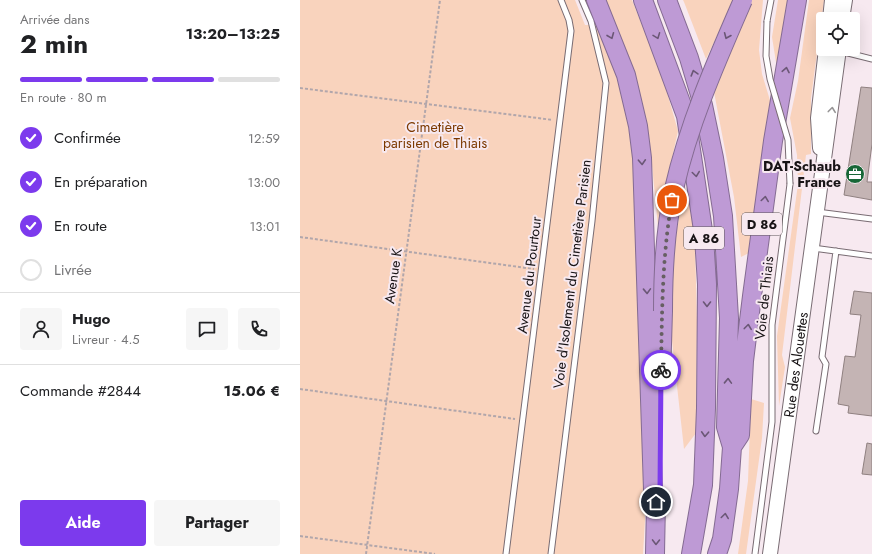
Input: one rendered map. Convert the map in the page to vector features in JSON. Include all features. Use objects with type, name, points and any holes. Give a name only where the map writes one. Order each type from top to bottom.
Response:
[{"type":"highway","points":[[596,0],[626,75],[638,126],[642,158],[653,490],[656,502],[655,554]]},
{"type":"highway","name":"A 86","points":[[643,0],[686,116],[704,238],[707,284],[706,416],[703,485],[691,554]]},
{"type":"highway","name":"A 86","points":[[667,0],[689,58],[703,105],[714,158],[723,216],[729,318],[726,427],[732,448],[729,489],[722,539],[717,554]]},
{"type":"highway","points":[[656,502],[660,490],[661,362],[666,241],[679,172],[699,106],[743,0]]},
{"type":"highway","name":"D 86","points":[[732,448],[740,435],[744,361],[752,296],[773,141],[797,0]]},
{"type":"main road","points":[[831,12],[832,0]]},
{"type":"main road","points":[[843,12],[845,0]]},
{"type":"main road","name":"Rue des Alouettes","points":[[770,554],[812,248],[833,56]]},
{"type":"lane","name":"Avenue du Pourtour","points":[[506,554],[571,31],[570,20],[561,0]]},
{"type":"lane","name":"Voie d'Isolement du Cimetière Parisien","points":[[551,554],[592,222],[606,83],[591,21],[582,0]]},
{"type":"lane","name":"Voie de Thiais","points":[[756,554],[772,422],[772,325],[790,184],[788,140],[770,79],[766,56],[767,21],[770,0]]},
{"type":"lane","points":[[859,56],[872,59]]},
{"type":"lane","points":[[816,212],[872,219]]},
{"type":"lane","points":[[812,248],[872,256]]},
{"type":"lane","points":[[816,431],[826,364],[822,357],[836,251]]},
{"type":"path","name":"Avenue K","points":[[366,554],[440,0]]},
{"type":"path","points":[[300,88],[560,121]]},
{"type":"path","points":[[300,237],[541,270]]},
{"type":"path","points":[[300,389],[523,420]]},
{"type":"path","points":[[300,536],[435,554]]},
{"type":"green space","name":"Cimetière parisien de Thiais","points":[[300,0],[575,0],[585,25],[595,25],[585,0],[590,0],[620,76],[635,167],[645,520],[643,554],[300,554]]},
{"type":"green space","points":[[605,0],[632,0],[663,78],[678,131],[671,163],[659,237],[652,165],[641,101]]},
{"type":"green space","points":[[683,0],[734,0],[706,59],[684,2]]},
{"type":"green space","points":[[750,0],[763,0],[759,50],[762,74],[772,107],[753,251],[741,257],[734,197],[714,92]]},
{"type":"green space","points":[[778,0],[790,0],[778,75],[772,37]]},
{"type":"green space","points":[[809,0],[824,0],[822,12],[816,12],[817,56],[811,98],[811,154],[806,155],[782,355],[785,367],[779,406],[777,336],[798,184],[797,155],[790,118],[798,81]]},
{"type":"green space","points":[[685,187],[691,210],[695,244],[697,320],[696,433],[684,449],[672,341],[670,285],[677,228]]},
{"type":"green space","points":[[751,399],[764,403],[762,438],[746,554],[738,554],[748,481]]},
{"type":"building","points":[[861,87],[872,88],[872,144],[867,182],[872,182],[872,200],[844,195]]},
{"type":"building","points":[[854,291],[872,293],[872,416],[848,413],[849,406],[838,404],[845,356],[855,357],[861,315],[850,314]]},
{"type":"building","points":[[867,443],[872,444],[872,475],[862,474]]},
{"type":"way so far","points":[[661,370],[663,277],[672,200]]},
{"type":"place","name":"DAT-Schaub France","points":[[855,174]]},
{"type":"route","points":[[656,502],[660,490],[661,370]]}]
